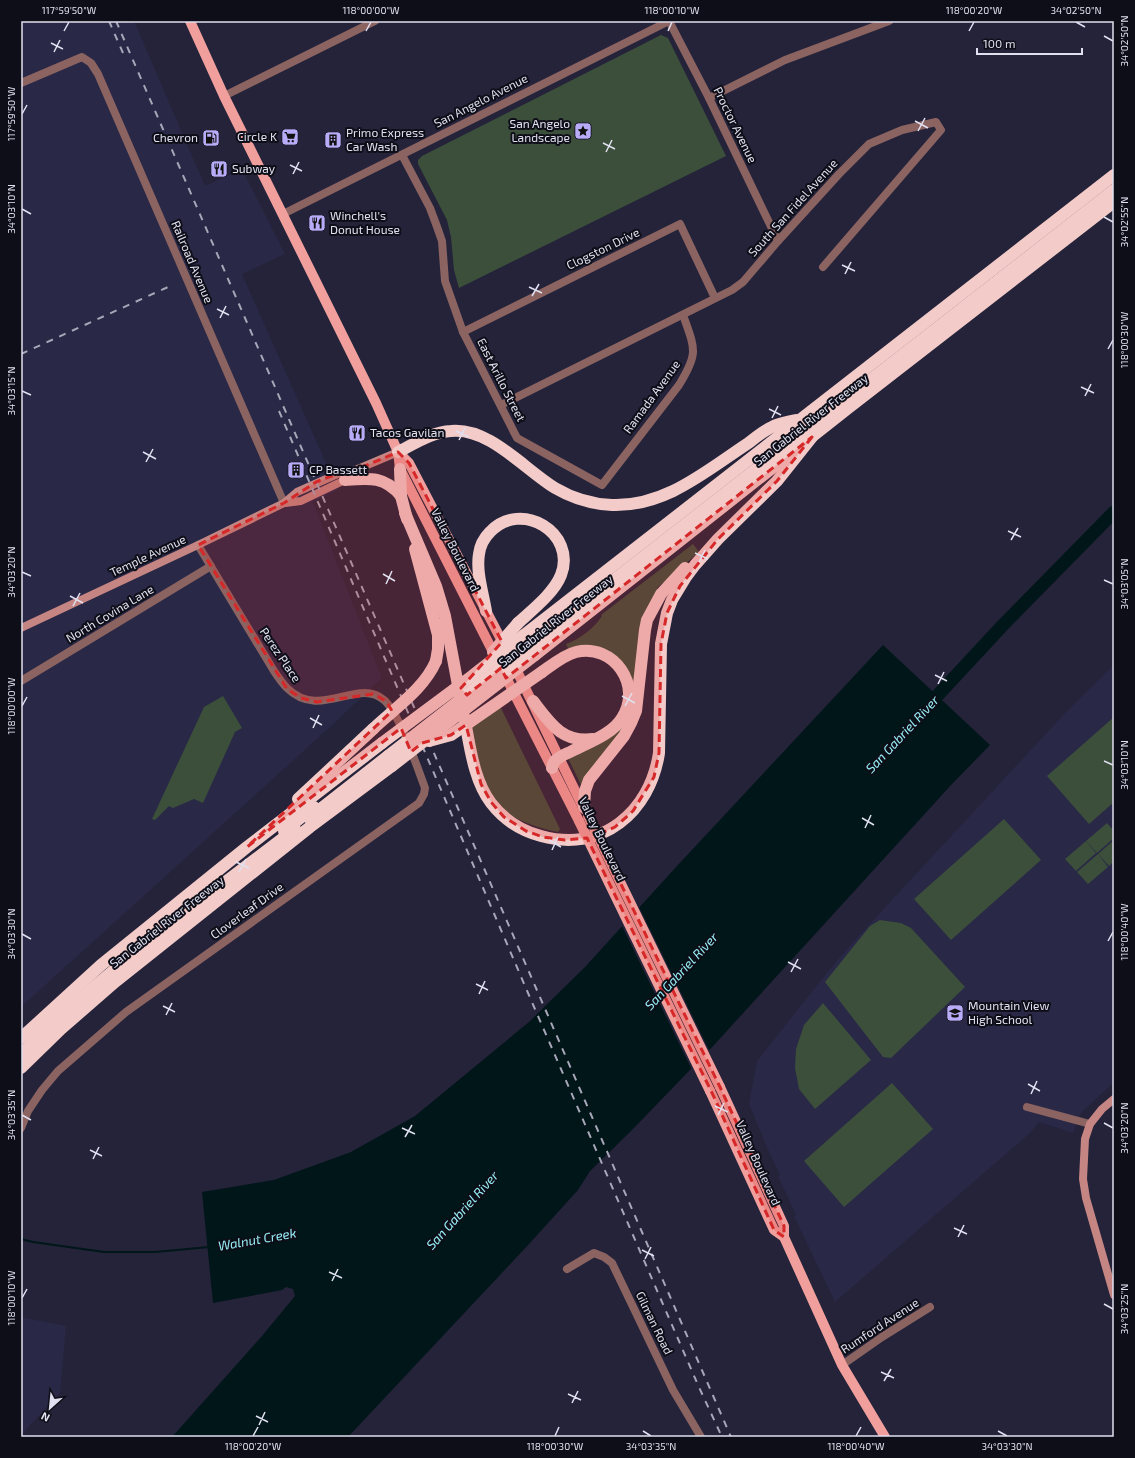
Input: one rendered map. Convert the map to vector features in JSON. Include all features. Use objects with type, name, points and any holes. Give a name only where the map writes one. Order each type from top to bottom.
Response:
[{"type":"highway","name":"San Gabriel River Freeway","points":[[21,1068],[115,982],[310,827],[472,676],[529,644],[812,437],[837,404],[1114,175]]},
{"type":"highway","points":[[837,404],[1114,184]]},
{"type":"highway","points":[[21,1054],[78,1001],[136,951],[387,754],[1114,190]]},
{"type":"highway","name":"San Gabriel River Freeway","points":[[21,1038],[101,965],[248,847],[387,754],[422,743],[529,644],[802,418],[837,404],[1114,202]]},
{"type":"highway","points":[[398,452],[442,432],[458,430],[470,432],[488,439],[548,484],[564,493],[581,500],[594,503],[628,505],[650,501],[678,490],[773,426],[802,418]]},
{"type":"highway","points":[[583,815],[585,791],[589,780],[624,736],[632,723],[636,711],[644,630],[651,610],[668,585],[718,539],[777,481],[812,437]]},
{"type":"highway","points":[[248,847],[373,728],[416,690],[428,676],[436,661],[439,643],[437,628],[401,496],[400,469]]},
{"type":"highway","points":[[346,477],[368,478],[381,481],[392,487],[401,496]]},
{"type":"highway","points":[[405,513],[427,561],[443,608],[476,772],[485,793],[498,811],[517,826],[539,836],[565,840],[577,840],[594,836],[615,827],[633,812],[649,790],[659,753],[660,661],[663,627],[672,600],[686,577],[718,539]]},
{"type":"highway","points":[[472,676],[518,623],[551,591],[560,577],[563,568],[563,552],[555,536],[543,525],[534,520],[518,518],[507,521],[495,527],[483,541],[478,559],[486,611]]},
{"type":"highway","points":[[422,743],[451,735],[542,672],[575,652],[586,650],[602,654],[610,658],[618,665],[627,680],[630,690],[626,711],[616,726],[560,757],[554,761],[552,768]]},
{"type":"highway","points":[[533,701],[560,732],[580,740],[596,738]]},
{"type":"highway","points":[[21,1047],[104,973],[186,907],[387,754]]},
{"type":"main road","name":"Valley Boulevard","points":[[190,21],[224,96],[336,325],[360,370],[398,452],[400,469],[552,768],[583,815],[720,1087],[784,1226],[784,1237],[842,1365],[885,1437]]},
{"type":"main road","name":"Valley Boulevard","points":[[398,452],[409,463],[533,701],[560,757],[583,815],[774,1230],[784,1237]]},
{"type":"main road","name":"Temple Avenue","points":[[21,628],[284,503],[301,501],[398,452]]},
{"type":"main road","points":[[1114,1099],[1102,1109],[1090,1124],[1085,1139],[1083,1179],[1086,1198],[1114,1295]]},
{"type":"street","points":[[224,96],[375,21]]},
{"type":"street","name":"Proctor Avenue","points":[[669,21],[709,98],[778,240]]},
{"type":"street","name":"San Angelo Avenue","points":[[283,214],[669,21]]},
{"type":"street","points":[[709,98],[785,60],[889,21]]},
{"type":"street","name":"Railroad Avenue","points":[[21,83],[82,57],[91,64],[98,74],[284,503]]},
{"type":"street","name":"South San Fidel Avenue","points":[[501,405],[732,290],[743,282],[778,240],[869,144],[902,130],[936,122],[941,130],[823,267]]},
{"type":"street","name":"East Arillo Street","points":[[402,154],[430,208],[442,241],[446,280],[463,332],[517,438],[602,485]]},
{"type":"street","name":"Clogston Drive","points":[[463,332],[680,224],[715,298]]},
{"type":"street","name":"Ramada Avenue","points":[[602,485],[690,368],[693,358],[693,348],[683,315]]},
{"type":"street","name":"Perez Place","points":[[198,545],[274,671],[293,694],[316,702],[365,693],[372,694],[386,701]]},
{"type":"street","name":"North Covina Lane","points":[[21,681],[211,566]]},
{"type":"street","name":"Cloverleaf Drive","points":[[21,1128],[28,1111],[42,1090],[58,1071],[126,1012],[419,803],[424,794],[425,788],[397,717],[386,701]]},
{"type":"street","points":[[1027,1107],[1090,1124]]},
{"type":"street","name":"Gilman Road","points":[[567,1269],[594,1253],[604,1257],[612,1264],[673,1390],[701,1437]]},
{"type":"street","name":"Rumford Avenue","points":[[842,1365],[882,1337],[930,1307]]},
{"type":"highlighted area","points":[[812,437],[777,481],[718,539],[680,586],[667,613],[661,644],[659,753],[654,777],[633,811],[615,827],[597,835],[720,1087],[784,1226],[784,1237],[774,1230],[714,1097],[587,838],[565,840],[543,837],[526,831],[504,817],[491,802],[481,784],[466,725],[451,735],[422,743],[411,752],[401,728],[247,847],[392,711],[386,701],[373,694],[317,702],[301,698],[287,689],[198,545],[284,503],[316,482],[342,472],[346,474],[398,452],[409,463],[502,642],[461,688],[467,695],[501,668],[506,678]]},
{"type":"shaded area","points":[[21,21],[134,21],[205,186],[242,169],[285,254],[242,274],[338,490],[313,502],[382,678],[329,728],[21,1007]]},
{"type":"shaded area","name":"Mountain View High School","points":[[1114,665],[1114,1082],[1081,1113],[1073,1133],[1039,1122],[1030,1133],[835,1302],[794,1216],[796,1215],[778,1176],[780,1175],[749,1104],[757,1061],[834,964],[867,927],[1066,712]]},
{"type":"shaded area","points":[[21,1317],[66,1326],[60,1393],[21,1435]]},
{"type":"green space","points":[[661,35],[668,38],[726,156],[459,288],[454,270],[451,237],[447,220],[418,164],[418,160],[422,156]]},
{"type":"green space","points":[[693,544],[699,552],[657,588],[658,591],[628,721],[582,787],[568,758],[610,736],[632,698],[611,654],[559,653],[568,648],[566,644],[591,629],[602,616],[601,615]]},
{"type":"green space","points":[[223,696],[242,728],[235,732],[203,803],[194,799],[173,808],[169,806],[155,820],[152,819],[204,707]]},
{"type":"green space","points":[[500,706],[560,829],[558,832],[544,829],[509,815],[496,803],[487,788],[476,754],[471,724]]},
{"type":"green space","points":[[1114,717],[1114,802],[1089,824],[1047,776]]},
{"type":"green space","points":[[1004,819],[1041,860],[951,940],[914,899]]},
{"type":"green space","points":[[1107,823],[1114,831],[1114,838],[1097,853],[1086,841]]},
{"type":"green space","points":[[1114,840],[1114,861],[1109,866],[1098,854]]},
{"type":"green space","points":[[1086,841],[1096,853],[1076,871],[1065,859]]},
{"type":"green space","points":[[1098,854],[1108,867],[1088,884],[1077,872]]},
{"type":"green space","points":[[880,920],[901,923],[911,928],[965,987],[891,1058],[883,1057],[825,982],[870,926]]},
{"type":"green space","points":[[823,1003],[871,1060],[815,1109],[799,1089],[795,1068],[796,1049],[804,1025]]},
{"type":"green space","points":[[892,1083],[933,1129],[844,1207],[804,1161]]},
{"type":"water","points":[[883,645],[990,745],[952,784],[714,1045],[590,1171],[578,1190],[529,1244],[348,1437],[172,1437],[262,1336],[295,1296],[293,1289],[286,1287],[282,1290],[213,1303],[202,1192],[274,1180],[351,1152],[415,1116],[529,1022],[585,967]]},
{"type":"pier","points":[[638,905],[710,1052],[692,1070],[621,924]]},
{"type":"waterway","name":"San Gabriel River","points":[[925,709],[1002,626],[1114,512]]},
{"type":"waterway","name":"Walnut Creek","points":[[21,1239],[104,1252],[155,1252],[209,1247]]},
{"type":"railway","points":[[109,21],[123,53]]},
{"type":"railway","points":[[116,21],[731,1437]]},
{"type":"railway","points":[[21,354],[168,287]]},
{"type":"railway","points":[[279,411],[528,993],[722,1437]]},
{"type":"place","name":"San Angelo Landscape","points":[[583,131]]},
{"type":"place","name":"Circle K","points":[[290,137]]},
{"type":"place","name":"Chevron","points":[[211,138]]},
{"type":"place","name":"Primo Express Car Wash","points":[[333,140]]},
{"type":"place","name":"Subway","points":[[219,169]]},
{"type":"place","name":"Winchell's Donut House","points":[[317,223]]},
{"type":"place","name":"Tacos Gavilan","points":[[357,433]]},
{"type":"place","name":"CP Bassett","points":[[296,470]]},
{"type":"place","name":"Mountain View High School","points":[[955,1013]]}]
